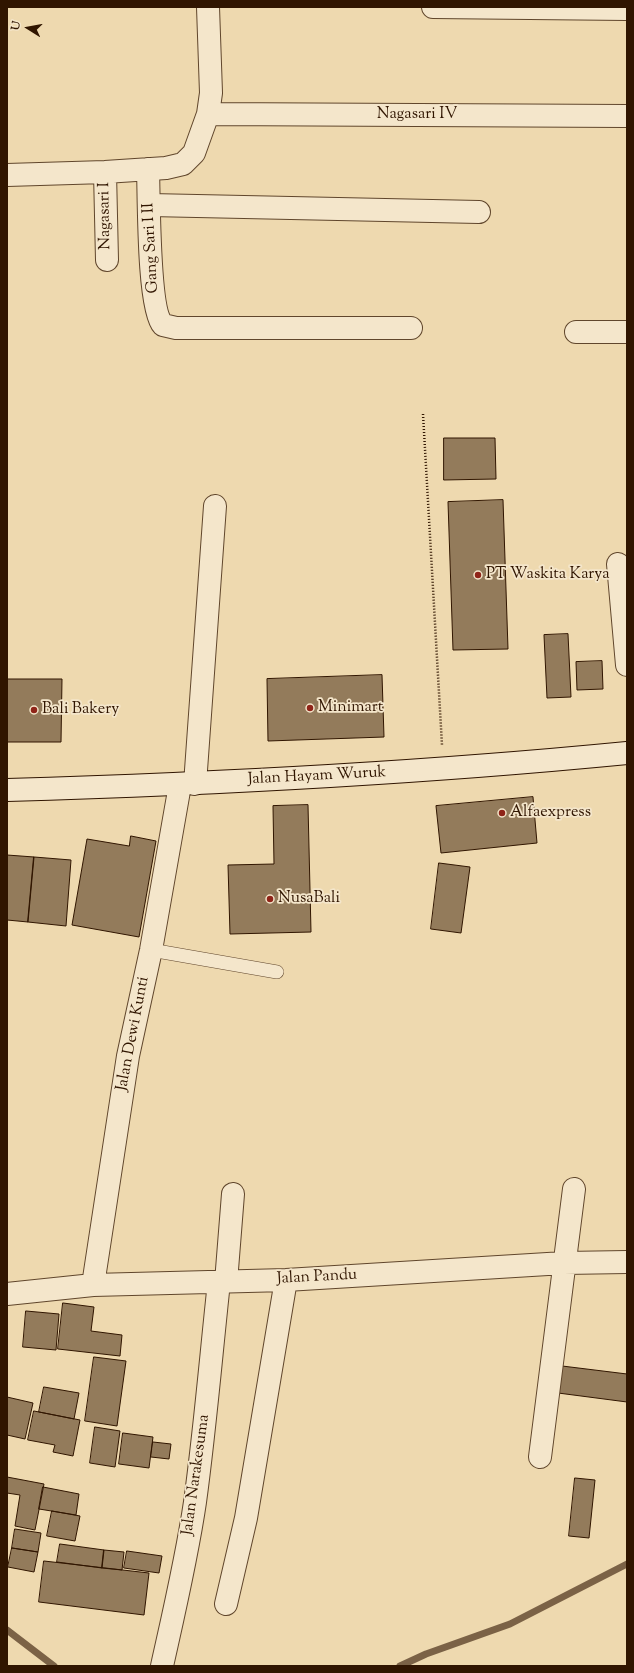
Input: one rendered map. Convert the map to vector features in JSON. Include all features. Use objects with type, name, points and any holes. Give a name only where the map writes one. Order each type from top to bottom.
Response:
[{"type":"street","points":[[7,175],[105,172],[148,169],[183,164],[194,153],[208,114],[211,93],[208,7]]},
{"type":"street","points":[[433,7],[627,9]]},
{"type":"street","name":"Nagasari IV","points":[[208,114],[627,116]]},
{"type":"street","name":"Gang Sari I II","points":[[148,169],[153,290],[157,314],[163,325],[176,328],[410,328]]},
{"type":"street","name":"Nagasari I","points":[[105,172],[107,260]]},
{"type":"street","points":[[150,205],[479,212]]},
{"type":"street","points":[[576,332],[627,332]]},
{"type":"street","name":"Jalan Dewi Kunti","points":[[93,1285],[128,1056],[188,785],[215,506]]},
{"type":"street","points":[[618,564],[627,665]]},
{"type":"street","name":"Jalan Hayam Wuruk","points":[[7,790],[188,785],[444,770],[627,753]]},
{"type":"street","points":[[540,1457],[574,1189]]},
{"type":"street","name":"Jalan Narakesuma","points":[[162,1666],[183,1570],[194,1503],[233,1194]]},
{"type":"street","name":"Jalan Pandu","points":[[7,1294],[93,1285],[286,1280],[564,1263],[627,1262]]},
{"type":"street","points":[[226,1604],[246,1518],[286,1280]]},
{"type":"lane","points":[[151,950],[277,972]]},
{"type":"path","points":[[423,414],[444,770]]},
{"type":"building","points":[[444,438],[495,438],[496,479],[444,480]]},
{"type":"building","name":"PT Waskita Karya","points":[[503,500],[508,649],[453,650],[448,502]]},
{"type":"building","points":[[568,634],[571,697],[547,698],[544,635]]},
{"type":"building","points":[[602,661],[603,689],[577,690],[576,662]]},
{"type":"building","points":[[382,675],[384,737],[268,741],[267,679]]},
{"type":"building","name":"Bali Bakery","points":[[7,679],[62,679],[61,742],[7,742]]},
{"type":"building","points":[[533,797],[537,843],[441,853],[436,806]]},
{"type":"building","name":"NusaBali","points":[[308,805],[311,932],[230,934],[228,865],[274,864],[273,806]]},
{"type":"building","points":[[131,836],[156,841],[139,937],[72,925],[87,839],[129,846]]},
{"type":"building","points":[[7,855],[34,857],[28,922],[7,920]]},
{"type":"building","points":[[34,857],[71,860],[66,926],[28,922]]},
{"type":"building","points":[[439,863],[470,867],[461,933],[431,929]]},
{"type":"building","points":[[63,1303],[94,1307],[91,1331],[122,1335],[120,1356],[58,1349]]},
{"type":"building","points":[[26,1311],[59,1314],[56,1350],[23,1347]]},
{"type":"building","points":[[94,1357],[126,1361],[117,1426],[85,1421]]},
{"type":"building","points":[[562,1366],[627,1374],[627,1402],[558,1393]]},
{"type":"building","points":[[44,1387],[79,1393],[74,1419],[39,1412]]},
{"type":"building","points":[[7,1397],[33,1403],[25,1439],[7,1435]]},
{"type":"building","points":[[34,1411],[80,1420],[73,1456],[53,1452],[55,1445],[28,1440]]},
{"type":"building","points":[[95,1427],[120,1431],[115,1467],[90,1463]]},
{"type":"building","points":[[123,1433],[153,1437],[149,1468],[119,1464]]},
{"type":"building","points":[[153,1442],[171,1444],[169,1459],[151,1457]]},
{"type":"building","points":[[7,1477],[44,1484],[35,1530],[15,1526],[20,1495],[7,1493]]},
{"type":"building","points":[[575,1478],[595,1480],[589,1538],[569,1536]]},
{"type":"building","points":[[43,1487],[79,1494],[76,1515],[39,1509]]},
{"type":"building","points":[[52,1511],[80,1516],[75,1541],[47,1536]]},
{"type":"building","points":[[15,1529],[41,1533],[38,1552],[12,1548]]},
{"type":"building","points":[[60,1544],[104,1550],[102,1568],[57,1562]]},
{"type":"building","points":[[12,1548],[38,1552],[34,1572],[8,1567]]},
{"type":"building","points":[[104,1550],[124,1552],[122,1570],[102,1568]]},
{"type":"building","points":[[127,1551],[162,1556],[159,1573],[124,1568]]},
{"type":"building","points":[[44,1561],[149,1573],[144,1615],[39,1602]]},
{"type":"waterway","points":[[400,1666],[426,1654],[510,1624],[627,1564]]},
{"type":"waterway","points":[[7,1630],[54,1666]]},
{"type":"place","name":"PT Waskita Karya","points":[[478,575]]},
{"type":"place","name":"Minimart","points":[[310,708]]},
{"type":"place","name":"Bali Bakery","points":[[34,710]]},
{"type":"place","name":"Alfaexpress","points":[[502,813]]},
{"type":"place","name":"NusaBali","points":[[270,899]]}]
